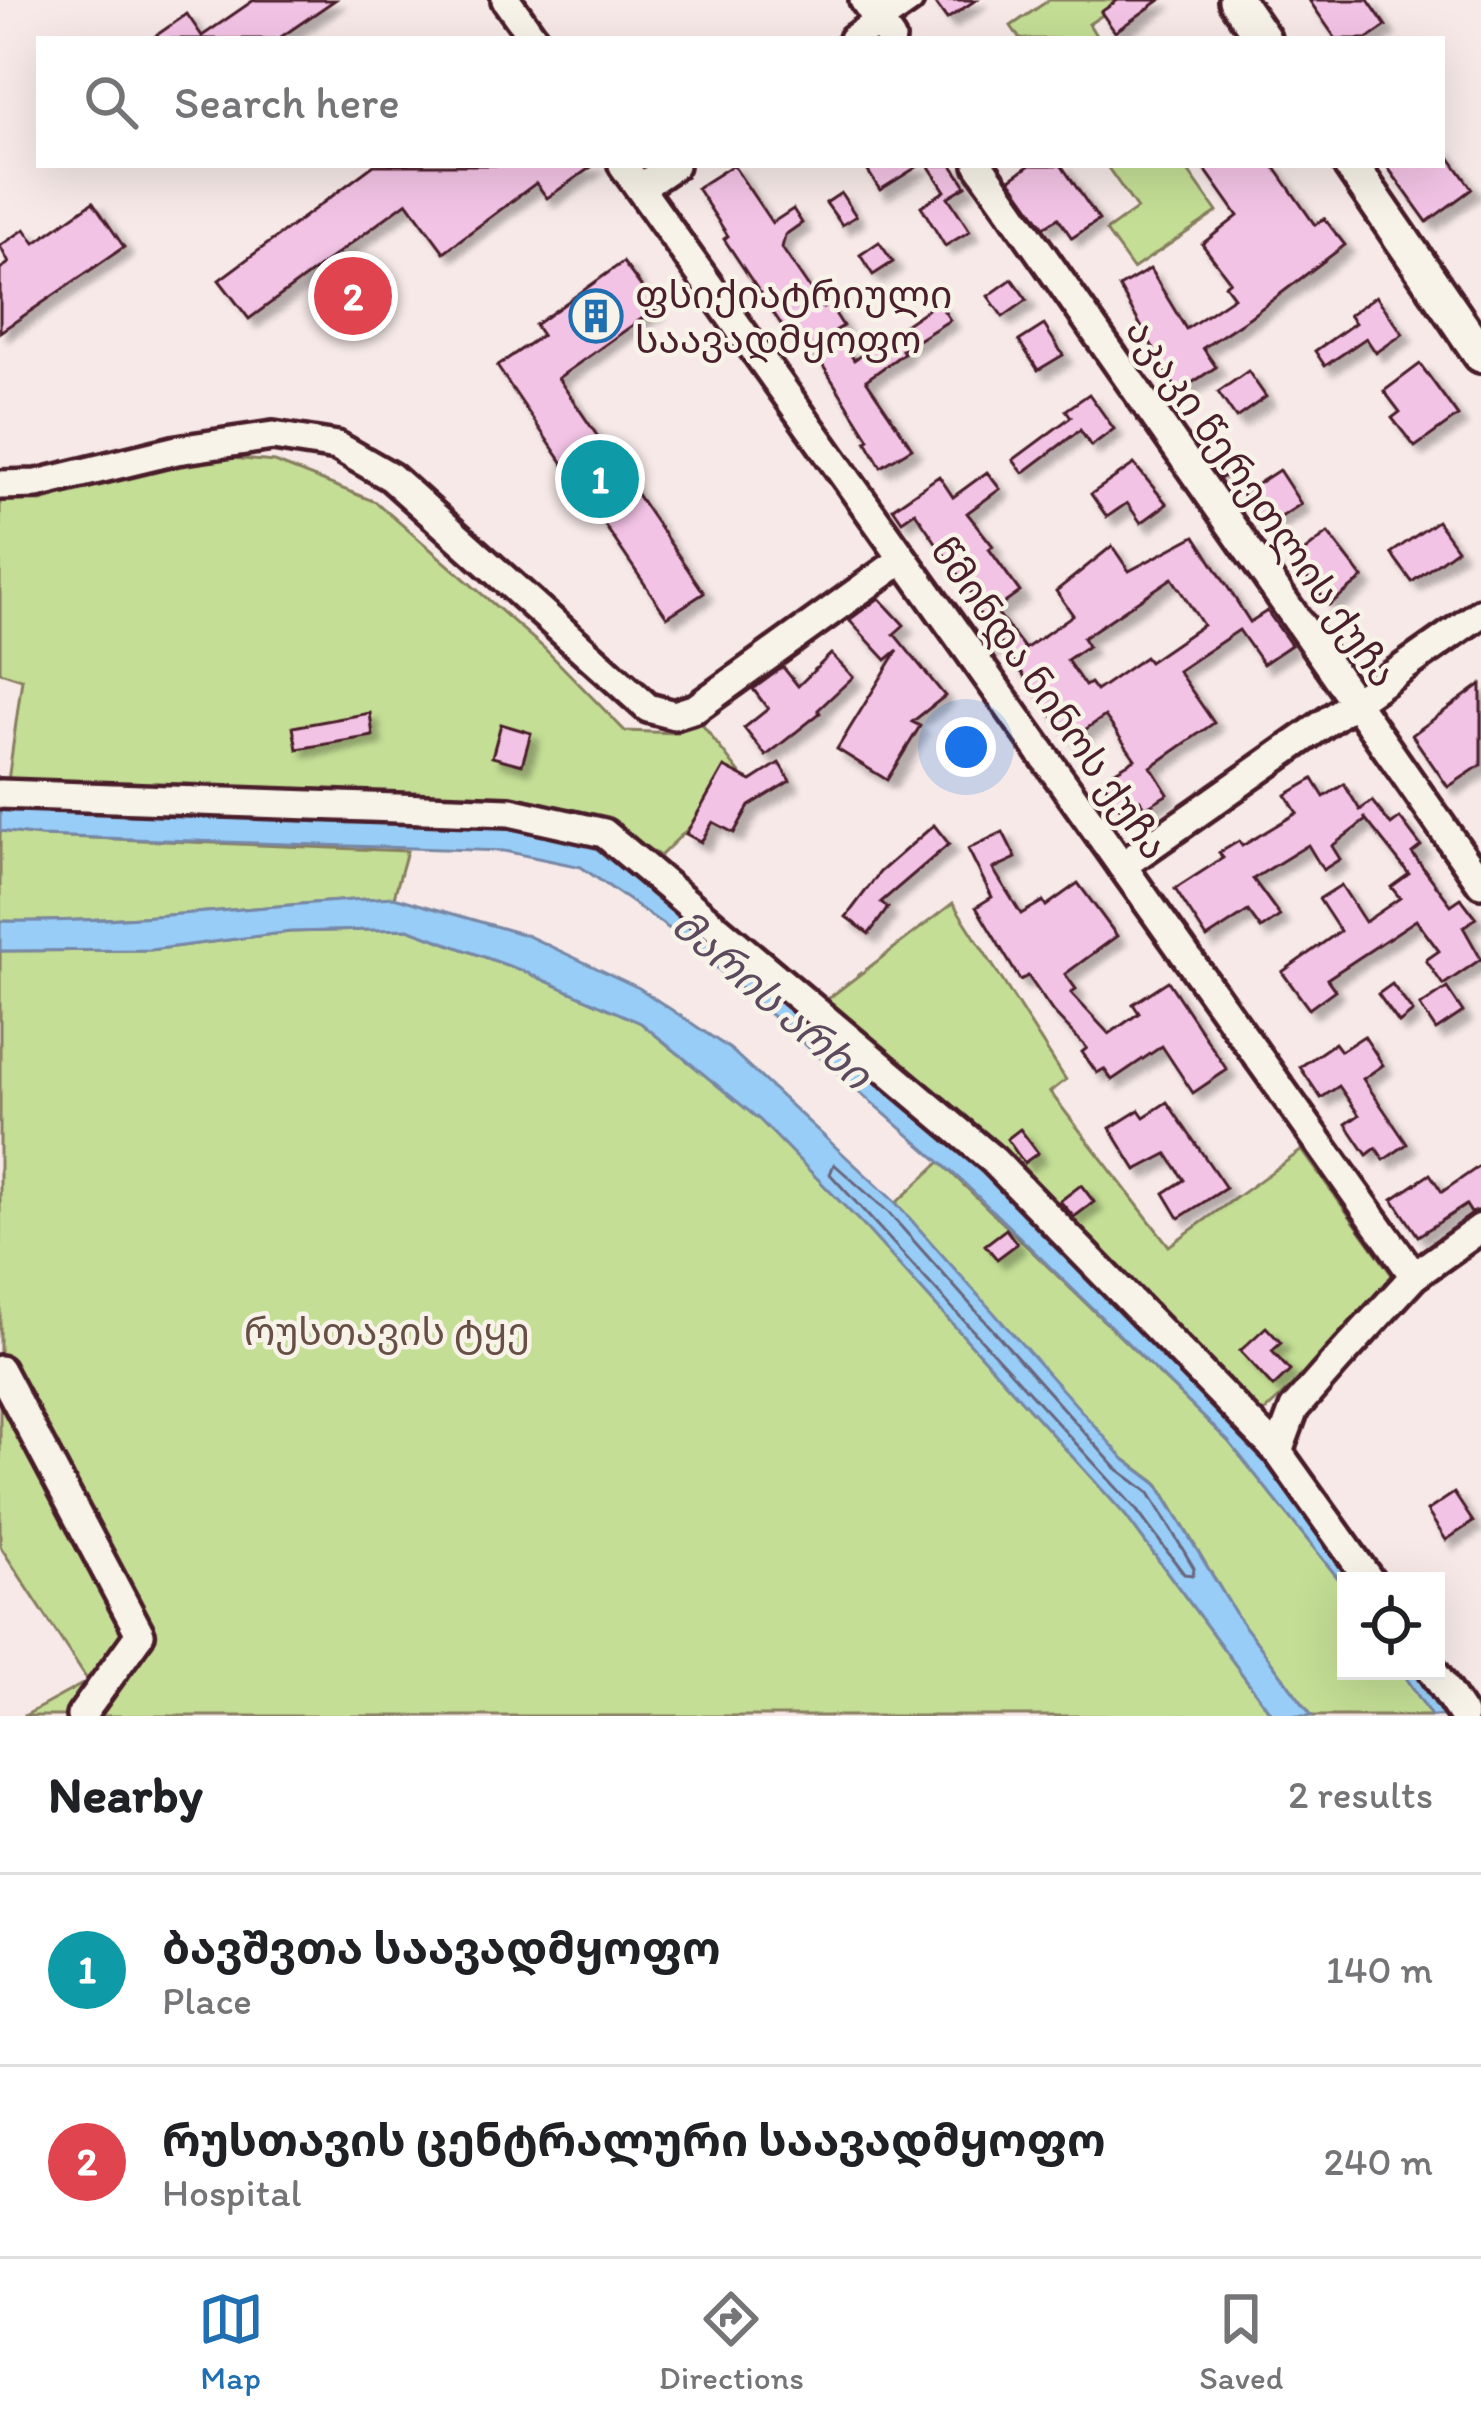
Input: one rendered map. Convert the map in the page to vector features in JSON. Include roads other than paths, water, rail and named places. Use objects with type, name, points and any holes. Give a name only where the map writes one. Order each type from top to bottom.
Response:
[{"type":"main road","points":[[1236,0],[1261,36]]},
{"type":"main road","points":[[1353,168],[1481,355]]},
{"type":"street","points":[[506,0],[532,36]]},
{"type":"street","points":[[878,20],[909,0]]},
{"type":"street","points":[[632,177],[664,168]]},
{"type":"street","name":"აკაკი წერეთლის ქუჩა","points":[[981,168],[1481,883]]},
{"type":"street","name":"წმინდა ნინოს ქუჩა","points":[[632,177],[1414,1276]]},
{"type":"street","points":[[0,485],[38,484],[177,450],[273,436],[337,446],[391,477],[649,708],[674,716],[696,708],[903,559]]},
{"type":"street","points":[[1122,866],[1481,613]]},
{"type":"street","points":[[0,794],[510,812],[604,833],[993,1160],[1278,1452],[1364,1572]]},
{"type":"street","points":[[1278,1452],[1294,1409],[1414,1276],[1481,1228]]},
{"type":"street","points":[[0,1370],[140,1634],[81,1716]]},
{"type":"street","points":[[1439,1680],[1463,1716]]},
{"type":"water","name":"მარის არხი","points":[[0,806],[502,821],[598,842],[995,1173],[1264,1460],[1351,1572],[1337,1572],[1337,1577],[1229,1442],[963,1182],[684,939],[581,867],[504,851],[0,831]]},
{"type":"water","points":[[394,897],[526,935],[639,988],[730,1049],[896,1203],[1125,1460],[1157,1484],[1237,1616],[1312,1716],[1273,1716],[1126,1516],[866,1228],[760,1120],[641,1023],[523,971],[408,929],[290,932],[150,950],[0,951],[0,921],[148,916]]},
{"type":"water","points":[[1408,1680],[1427,1680],[1451,1716],[1431,1716]]},
{"type":"place","name":"რუსთავის ცენტრალური საავადმყოფო","points":[[353,296]]},
{"type":"place","name":"ფსიქიატრიული საავადმყოფო","points":[[596,316]]},
{"type":"place","name":"ბავშვთა საავადმყოფო","points":[[600,479]]},
{"type":"park label","name":"რუსთავის ტყე","points":[[387,1331]]}]
